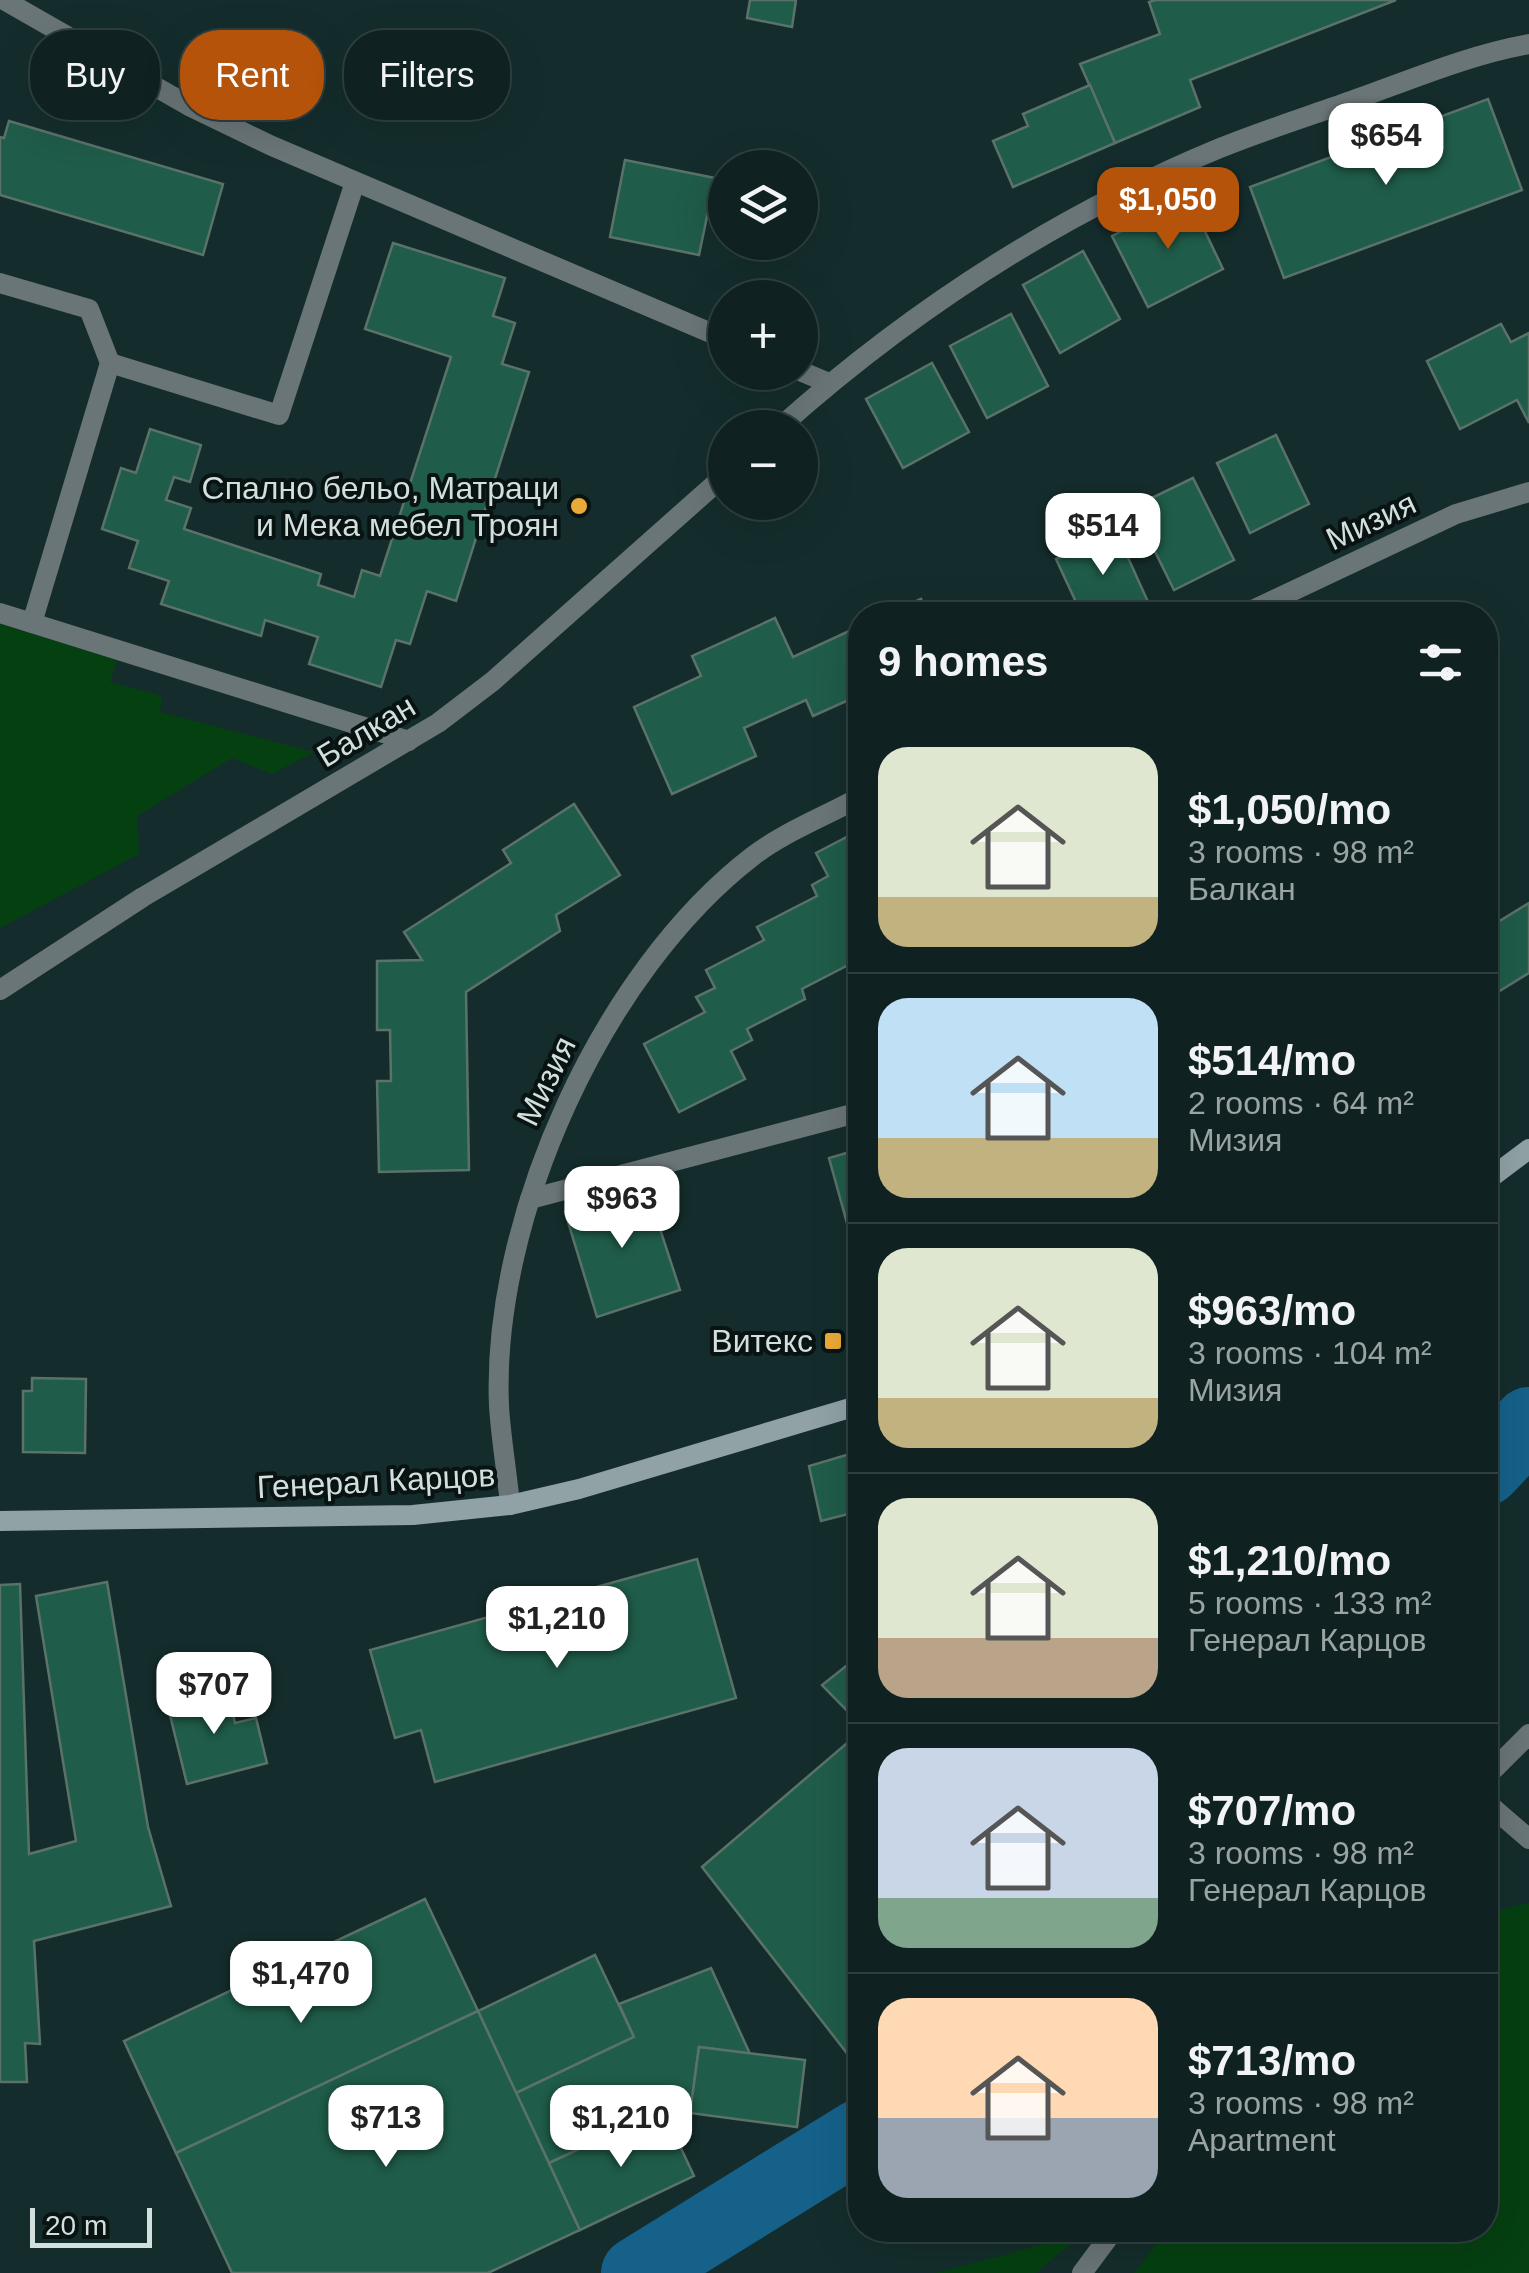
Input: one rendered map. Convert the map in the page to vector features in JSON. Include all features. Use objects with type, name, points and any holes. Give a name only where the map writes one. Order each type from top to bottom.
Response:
[{"type":"main road","points":[[1498,1172],[1529,1149]]},
{"type":"main road","name":"Генерал Карцов","points":[[0,1521],[413,1515],[510,1505],[848,1409]]},
{"type":"street","points":[[4,0],[191,107],[355,182],[708,332]]},
{"type":"street","points":[[798,410],[829,383],[984,272],[1045,234],[1147,181],[1222,147],[1469,59],[1529,44]]},
{"type":"street","points":[[110,363],[278,415],[355,182]]},
{"type":"street","points":[[0,283],[90,309],[110,363],[32,623]]},
{"type":"street","points":[[818,378],[829,383]]},
{"type":"street","name":"Балкан","points":[[0,990],[142,897],[409,741],[494,681],[708,490]]},
{"type":"street","name":"Мизия","points":[[1270,602],[1456,514],[1529,492]]},
{"type":"street","points":[[0,613],[409,741]]},
{"type":"street","name":"Мизия","points":[[510,1505],[499,1405],[511,1278],[544,1155],[569,1096],[599,1040],[669,941],[710,896],[755,855],[848,804]]},
{"type":"street","points":[[530,1199],[848,1115]]},
{"type":"street","points":[[1498,1765],[1529,1734]]},
{"type":"street","points":[[1498,1812],[1529,1839]]},
{"type":"street","points":[[1082,2273],[1105,2242]]},
{"type":"green space","points":[[0,624],[117,660],[110,682],[162,696],[160,712],[314,752],[272,774],[232,758],[137,816],[139,854],[0,928]]},
{"type":"green space","points":[[1529,1903],[1529,2273],[1134,2273],[1158,2242],[1498,2242],[1498,1910]]},
{"type":"green space","points":[[1052,2242],[1073,2242],[1036,2273],[935,2273]]},
{"type":"building","points":[[750,0],[796,0],[792,27],[747,18]]},
{"type":"building","points":[[1396,0],[1190,80],[1200,107],[1115,143],[1080,64],[1160,34],[1149,2]]},
{"type":"building","points":[[1090,85],[1115,143],[1013,187],[993,141],[1028,126],[1023,114]]},
{"type":"building","points":[[1488,99],[1522,190],[1284,278],[1250,187]]},
{"type":"building","points":[[9,121],[223,184],[203,255],[0,195],[0,137],[4,138]]},
{"type":"building","points":[[625,160],[708,177],[708,212],[699,255],[610,237]]},
{"type":"building","points":[[1189,198],[1223,269],[1148,307],[1112,236]]},
{"type":"building","points":[[393,243],[505,278],[493,316],[515,323],[502,364],[529,372],[456,601],[427,591],[410,644],[396,640],[381,687],[309,664],[318,637],[265,620],[261,636],[161,604],[169,581],[129,568],[138,541],[102,529],[121,468],[136,473],[150,429],[201,445],[190,482],[174,477],[166,500],[191,508],[184,529],[321,574],[318,585],[354,597],[362,570],[380,576],[451,357],[365,329]]},
{"type":"building","points":[[1083,251],[1120,319],[1060,353],[1023,285]]},
{"type":"building","points":[[1011,314],[1048,386],[987,418],[950,346]]},
{"type":"building","points":[[1501,324],[1511,342],[1529,333],[1529,423],[1517,400],[1460,429],[1427,361]]},
{"type":"building","points":[[932,363],[969,432],[903,468],[866,399]]},
{"type":"building","points":[[1276,435],[1309,504],[1250,533],[1217,463]]},
{"type":"building","points":[[1193,478],[1234,560],[1174,590],[1133,507]]},
{"type":"building","points":[[1116,531],[1148,602],[1076,602],[1056,559]]},
{"type":"building","points":[[775,618],[793,657],[848,632],[848,700],[813,716],[806,700],[744,728],[756,756],[672,794],[634,707],[701,676],[692,656]]},
{"type":"building","points":[[574,804],[620,875],[556,915],[560,931],[466,992],[469,1170],[379,1172],[377,1081],[391,1081],[390,1030],[377,1030],[377,961],[422,960],[404,932],[511,863],[503,850]]},
{"type":"building","points":[[848,836],[848,965],[802,989],[805,999],[747,1029],[752,1040],[731,1051],[745,1079],[679,1112],[644,1044],[705,1012],[696,997],[715,988],[706,970],[764,940],[757,927],[817,896],[812,885],[828,876],[816,853]]},
{"type":"building","points":[[1529,903],[1529,973],[1498,992],[1498,922]]},
{"type":"building","points":[[848,1152],[848,1227],[829,1158]]},
{"type":"building","points":[[646,1186],[680,1290],[597,1317],[565,1212]]},
{"type":"building","points":[[32,1378],[86,1379],[85,1453],[23,1452],[23,1391],[32,1391]]},
{"type":"building","points":[[848,1455],[848,1514],[821,1521],[809,1466]]},
{"type":"building","points":[[697,1559],[736,1698],[435,1782],[421,1730],[395,1738],[370,1650]]},
{"type":"building","points":[[107,1582],[148,1827],[171,1906],[34,1941],[40,2044],[25,2043],[27,2082],[0,2082],[0,1585],[20,1584],[29,1854],[76,1841],[36,1596]]},
{"type":"building","points":[[848,1664],[848,1712],[822,1685]]},
{"type":"building","points":[[227,1687],[235,1723],[256,1718],[267,1763],[187,1784],[167,1703]]},
{"type":"building","points":[[848,1742],[848,2055],[702,1867]]},
{"type":"building","points":[[425,1899],[478,2011],[176,2153],[124,2041]]},
{"type":"building","points":[[595,1955],[634,2037],[516,2093],[478,2011]]},
{"type":"building","points":[[711,1968],[750,2054],[699,2047],[690,2113],[663,2110],[549,2163],[516,2093],[634,2037],[619,2004]]},
{"type":"building","points":[[478,2011],[580,2230],[488,2273],[232,2273],[176,2153]]},
{"type":"building","points":[[699,2047],[805,2060],[797,2127],[690,2113]]},
{"type":"building","points":[[663,2110],[694,2176],[580,2230],[549,2163]]},
{"type":"waterway","points":[[1498,1456],[1529,1423]]},
{"type":"waterway","points":[[637,2273],[848,2142]]},
{"type":"place","name":"Спално бельо, Матраци и Мека мебел Троян","points":[[579,506]]},
{"type":"place","name":"Витекс","points":[[833,1341]]}]
